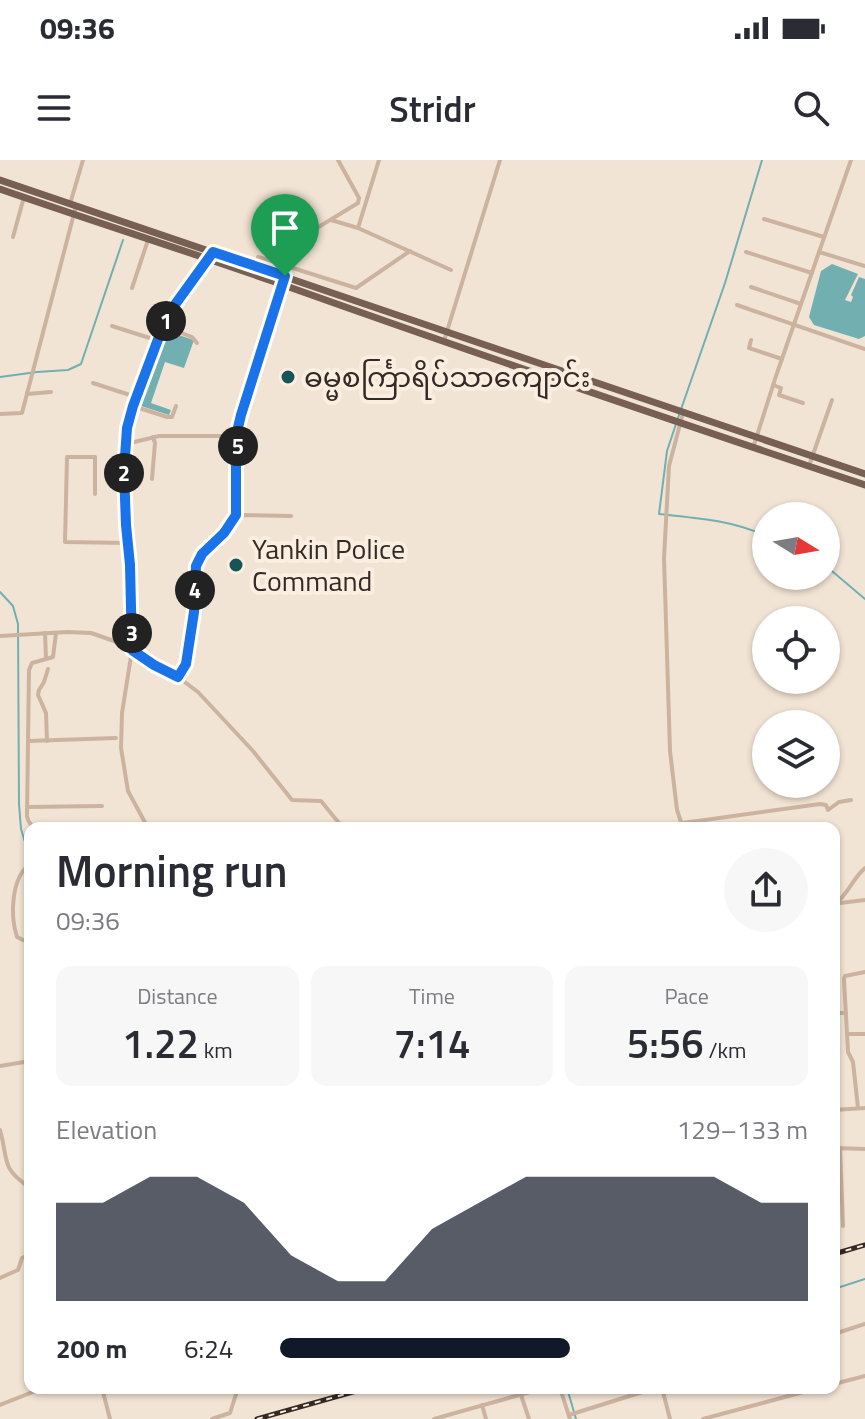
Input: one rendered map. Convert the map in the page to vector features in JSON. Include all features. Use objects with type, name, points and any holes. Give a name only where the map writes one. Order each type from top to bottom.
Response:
[{"type":"main road","points":[[0,180],[148,240],[446,333],[865,474]]},
{"type":"main road","points":[[0,189],[213,252],[443,343],[865,485]]},
{"type":"main road","points":[[653,415],[657,404]]},
{"type":"street","points":[[0,414],[22,413],[83,160]]},
{"type":"street","points":[[266,259],[356,205],[359,198],[338,160]]},
{"type":"street","points":[[358,228],[379,160]]},
{"type":"street","points":[[443,343],[500,160]]},
{"type":"street","points":[[753,448],[851,160]]},
{"type":"street","points":[[13,237],[24,197]]},
{"type":"street","points":[[764,219],[824,237]]},
{"type":"street","points":[[331,220],[358,228],[451,270]]},
{"type":"street","points":[[132,288],[148,240]]},
{"type":"street","points":[[258,257],[356,288],[410,251]]},
{"type":"street","points":[[145,822],[128,791],[121,748],[126,681],[132,650],[124,471],[127,428],[156,340],[174,306],[213,252]]},
{"type":"street","points":[[746,252],[812,273]]},
{"type":"street","points":[[819,252],[865,266]]},
{"type":"street","points":[[178,677],[186,664],[194,612],[196,566],[202,554],[224,533],[236,515],[236,436],[284,281]]},
{"type":"street","points":[[751,287],[801,304]]},
{"type":"street","points":[[737,305],[865,349]]},
{"type":"street","points":[[112,326],[156,340]]},
{"type":"street","points":[[163,326],[192,337],[197,343]]},
{"type":"street","points":[[751,340],[749,348],[782,359]]},
{"type":"street","points":[[93,383],[136,397]]},
{"type":"street","points":[[773,385],[781,388],[779,395],[803,403]]},
{"type":"street","points":[[27,394],[51,392]]},
{"type":"street","points":[[809,466],[832,400]]},
{"type":"street","points":[[133,406],[167,417],[172,417],[176,406]]},
{"type":"street","points":[[681,413],[669,466],[664,614],[670,751],[677,810],[682,822]]},
{"type":"street","points":[[126,444],[153,437],[236,436]]},
{"type":"street","points":[[152,479],[153,437]]},
{"type":"street","points":[[95,494],[95,457],[67,457],[65,542],[128,543]]},
{"type":"street","points":[[236,515],[291,516]]},
{"type":"street","points":[[45,633],[46,659]]},
{"type":"street","points":[[29,822],[29,670],[32,663],[53,657],[56,633]]},
{"type":"street","points":[[0,636],[91,633],[132,650],[198,692],[253,751],[292,800],[321,801],[338,822]]},
{"type":"street","points":[[47,741],[46,713],[38,695],[48,669]]},
{"type":"street","points":[[28,741],[116,738]]},
{"type":"street","points":[[703,822],[820,804],[826,805],[828,810],[839,802],[851,800]]},
{"type":"street","points":[[27,807],[102,806]]},
{"type":"street","points":[[24,868],[18,878],[13,915],[17,937],[24,939]]},
{"type":"street","points":[[840,900],[865,868]]},
{"type":"street","points":[[840,903],[865,900]]},
{"type":"street","points":[[858,1108],[853,1062],[848,1052],[845,976],[865,972]]},
{"type":"street","points":[[840,1013],[846,1013]]},
{"type":"street","points":[[848,1034],[865,1034]]},
{"type":"street","points":[[0,1066],[24,1062]]},
{"type":"street","points":[[840,1110],[865,1108]]},
{"type":"street","points":[[0,1130],[6,1164],[14,1177],[24,1184]]},
{"type":"street","points":[[840,1148],[865,1149]]},
{"type":"street","points":[[840,1187],[843,1226]]},
{"type":"street","points":[[0,1278],[18,1270],[24,1257]]},
{"type":"street","points":[[840,1332],[865,1324]]},
{"type":"street","points":[[840,1382],[865,1376]]},
{"type":"street","points":[[0,1405],[28,1394]]},
{"type":"street","points":[[104,1394],[110,1419]]},
{"type":"street","points":[[212,1419],[230,1413],[236,1394]]},
{"type":"street","points":[[434,1419],[524,1394]]},
{"type":"street","points":[[562,1394],[569,1417],[637,1394]]},
{"type":"street","points":[[664,1394],[670,1419]]},
{"type":"street","points":[[703,1419],[796,1394]]},
{"type":"street","points":[[521,1395],[529,1419]]},
{"type":"street","points":[[482,1405],[486,1419]]},
{"type":"water","points":[[832,264],[858,274],[845,300],[851,302],[859,277],[865,279],[865,336],[859,339],[814,325],[809,317],[821,271]]},
{"type":"water","points":[[163,330],[194,340],[184,368],[165,362],[151,403],[171,410],[169,415],[138,405]]},
{"type":"waterway","points":[[678,418],[725,283],[762,160]]},
{"type":"waterway","points":[[0,377],[68,370],[81,364],[123,240]]},
{"type":"waterway","points":[[676,424],[667,451],[659,514],[700,518],[752,531]]},
{"type":"waterway","points":[[840,578],[865,599]]},
{"type":"waterway","points":[[0,592],[13,606],[18,624],[19,804],[24,839]]},
{"type":"waterway","points":[[840,1287],[865,1279]]},
{"type":"waterway","points":[[569,1394],[576,1419]]},
{"type":"railway","points":[[840,1252],[865,1245]]},
{"type":"railway","points":[[257,1419],[346,1394]]},
{"type":"place","name":"ဓမ္မစင်္ကြာရိပ်သာကျောင်း","points":[[288,377]]},
{"type":"place","name":"Yankin Police Command","points":[[236,565]]},
{"type":"route","points":[[213,252],[285,276],[236,436],[236,515],[224,533],[202,554],[196,566],[194,612],[186,664],[178,677],[132,650],[124,471],[127,428],[156,340],[174,306],[213,252]]}]
